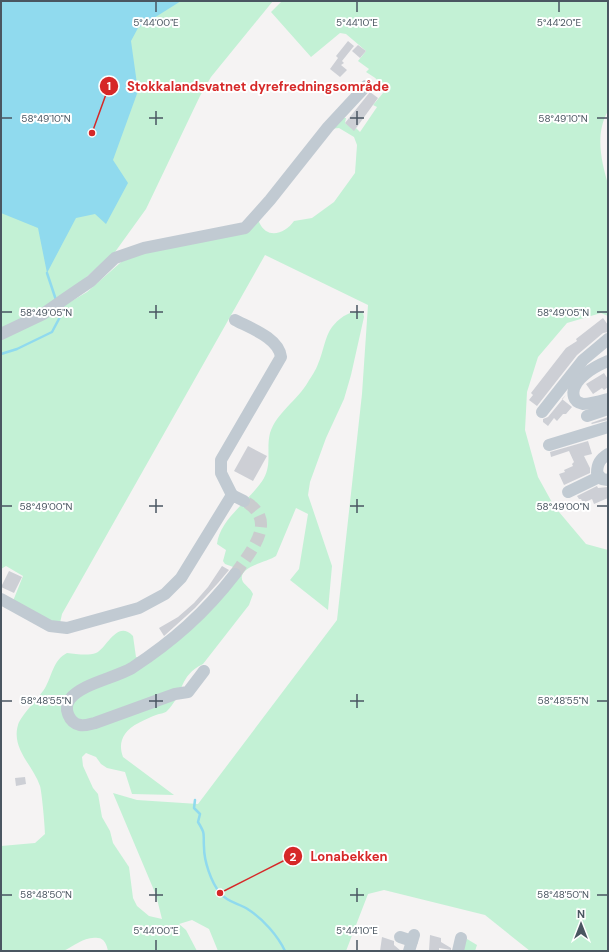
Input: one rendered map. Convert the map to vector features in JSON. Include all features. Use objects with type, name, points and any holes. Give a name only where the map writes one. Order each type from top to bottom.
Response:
[{"type":"street","points":[[1,334],[43,314],[91,281],[115,258],[144,248],[245,228],[265,206],[328,127],[366,86]]},
{"type":"street","points":[[235,320],[275,343],[280,349],[281,357],[270,380],[221,460],[221,473],[232,495],[244,501]]},
{"type":"street","points":[[542,412],[583,360],[608,339]]},
{"type":"street","points":[[593,351],[605,362],[576,383],[573,391],[574,398],[578,402],[584,404],[608,399]]},
{"type":"street","points":[[587,416],[608,409]]},
{"type":"street","points":[[548,444],[608,427]]},
{"type":"street","points":[[568,492],[603,478],[597,466],[601,459],[608,454]]},
{"type":"street","points":[[1,599],[50,626],[67,628],[139,608],[165,594],[181,578],[232,495]]},
{"type":"street","points":[[204,671],[188,692],[175,694],[95,723],[78,725],[73,723],[68,716],[68,702],[73,696],[131,668],[165,644],[199,617],[214,601],[235,574]]},
{"type":"street","points":[[400,936],[412,943]]},
{"type":"street","points":[[458,951],[460,938]]},
{"type":"green space","points":[[1,1],[273,1],[211,77],[200,96],[146,209],[115,252],[67,294],[1,331]]},
{"type":"green space","points":[[282,1],[608,1],[608,111],[602,128],[600,147],[608,184],[608,316],[601,313],[567,323],[538,357],[527,392],[525,430],[538,477],[554,506],[586,544],[608,550],[608,951],[530,951],[485,915],[384,890],[368,894],[346,951],[218,951],[209,929],[192,920],[179,924],[186,930],[197,951],[108,951],[106,944],[100,938],[88,938],[63,951],[1,951],[1,846],[35,843],[45,834],[40,786],[20,749],[18,742],[17,734],[20,721],[45,688],[56,664],[62,656],[67,653],[86,655],[96,653],[113,636],[122,631],[133,636],[136,657],[148,657],[238,571],[236,568],[225,564],[223,561],[226,550],[217,544],[219,535],[230,517],[252,494],[264,478],[268,467],[269,439],[273,426],[277,419],[303,389],[313,373],[320,360],[330,331],[335,324],[346,315],[359,311],[363,312],[364,317],[351,375],[344,399],[326,438],[310,482],[308,495],[332,566],[328,610],[290,580],[299,569],[308,514],[296,508],[276,556],[244,572],[242,577],[243,582],[253,594],[249,605],[203,664],[189,674],[185,679],[177,698],[167,711],[165,713],[157,714],[135,725],[125,734],[122,739],[121,751],[123,757],[174,795],[132,794],[125,772],[107,768],[101,764],[96,757],[86,753],[82,757],[83,766],[93,788],[98,794],[102,817],[110,831],[113,843],[129,867],[133,898],[137,906],[149,916],[162,919],[156,895],[113,793],[137,800],[198,804],[337,620],[362,394],[368,305],[265,255],[62,614],[60,623],[53,622],[13,601],[23,576],[6,566],[1,569],[1,338],[48,315],[87,292],[128,256],[211,236],[261,215],[259,222],[262,228],[271,233],[281,232],[290,226],[294,221],[312,218],[334,202],[355,173],[357,145],[354,137],[339,128],[330,129],[341,118],[346,118],[345,123],[354,130],[356,128],[360,132],[377,107],[373,105],[383,93],[381,86],[375,78],[366,72],[369,69],[358,61],[366,51],[346,34],[340,33],[311,57],[271,12]]},
{"type":"green space","points":[[467,939],[477,945],[475,951],[465,951],[461,946]]},
{"type":"water","points":[[1,1],[181,1],[138,28],[131,41],[138,91],[113,160],[128,183],[106,224],[95,214],[76,218],[47,273],[38,228],[1,213]]},
{"type":"building","points":[[348,41],[354,46],[342,61],[344,63],[341,65],[347,70],[340,77],[330,69],[338,58],[336,56]]},
{"type":"building","points":[[358,45],[366,51],[360,58],[352,51]]},
{"type":"building","points":[[370,92],[378,98],[354,131],[345,123]]},
{"type":"building","points":[[603,318],[608,325],[608,332],[603,333],[577,355],[537,406],[529,400],[533,395],[531,393],[566,348],[577,341],[576,339]]},
{"type":"building","points":[[604,373],[608,379],[608,387],[604,390],[602,388],[593,394],[586,384]]},
{"type":"building","points":[[562,399],[572,407],[557,421],[554,418],[548,426],[543,422],[543,419],[548,417]]},
{"type":"building","points":[[608,417],[608,420],[591,423]]},
{"type":"building","points":[[588,441],[592,454],[584,456],[590,468],[590,473],[564,485],[559,474],[565,472],[564,470],[573,466],[572,464],[574,462],[569,451],[551,457],[550,452]]},
{"type":"building","points":[[248,446],[267,456],[253,481],[234,471]]},
{"type":"building","points":[[597,486],[598,488],[608,487],[608,498],[594,504],[592,499],[583,503],[577,496]]},
{"type":"building","points":[[222,566],[229,570],[195,608],[164,636],[159,628],[178,617],[194,603],[208,587]]},
{"type":"building","points":[[9,571],[22,577],[14,593],[1,587]]},
{"type":"building","points":[[25,777],[26,784],[16,786],[15,778]]},
{"type":"building","points":[[430,935],[441,938],[441,942],[451,948],[451,950],[439,948],[439,951],[429,951]]},
{"type":"building","points":[[382,937],[394,941],[394,945],[401,951],[380,951]]},
{"type":"waterway","points":[[47,273],[56,300]]},
{"type":"waterway","points":[[1,354],[17,349],[52,332],[61,315],[59,307]]},
{"type":"waterway","points":[[195,800],[194,808],[200,814],[198,822],[204,834],[204,853],[211,877],[217,888],[226,899],[245,908],[260,918],[274,934],[285,951]]},
{"type":"tunnel","points":[[235,574],[254,546],[259,536],[261,527],[260,517],[255,509],[244,501]]},
{"type":"place","name":"Stokkalandsvatnet dyrefredningsområde","points":[[92,133]]},
{"type":"place","name":"Lonabekken","points":[[220,893]]}]
